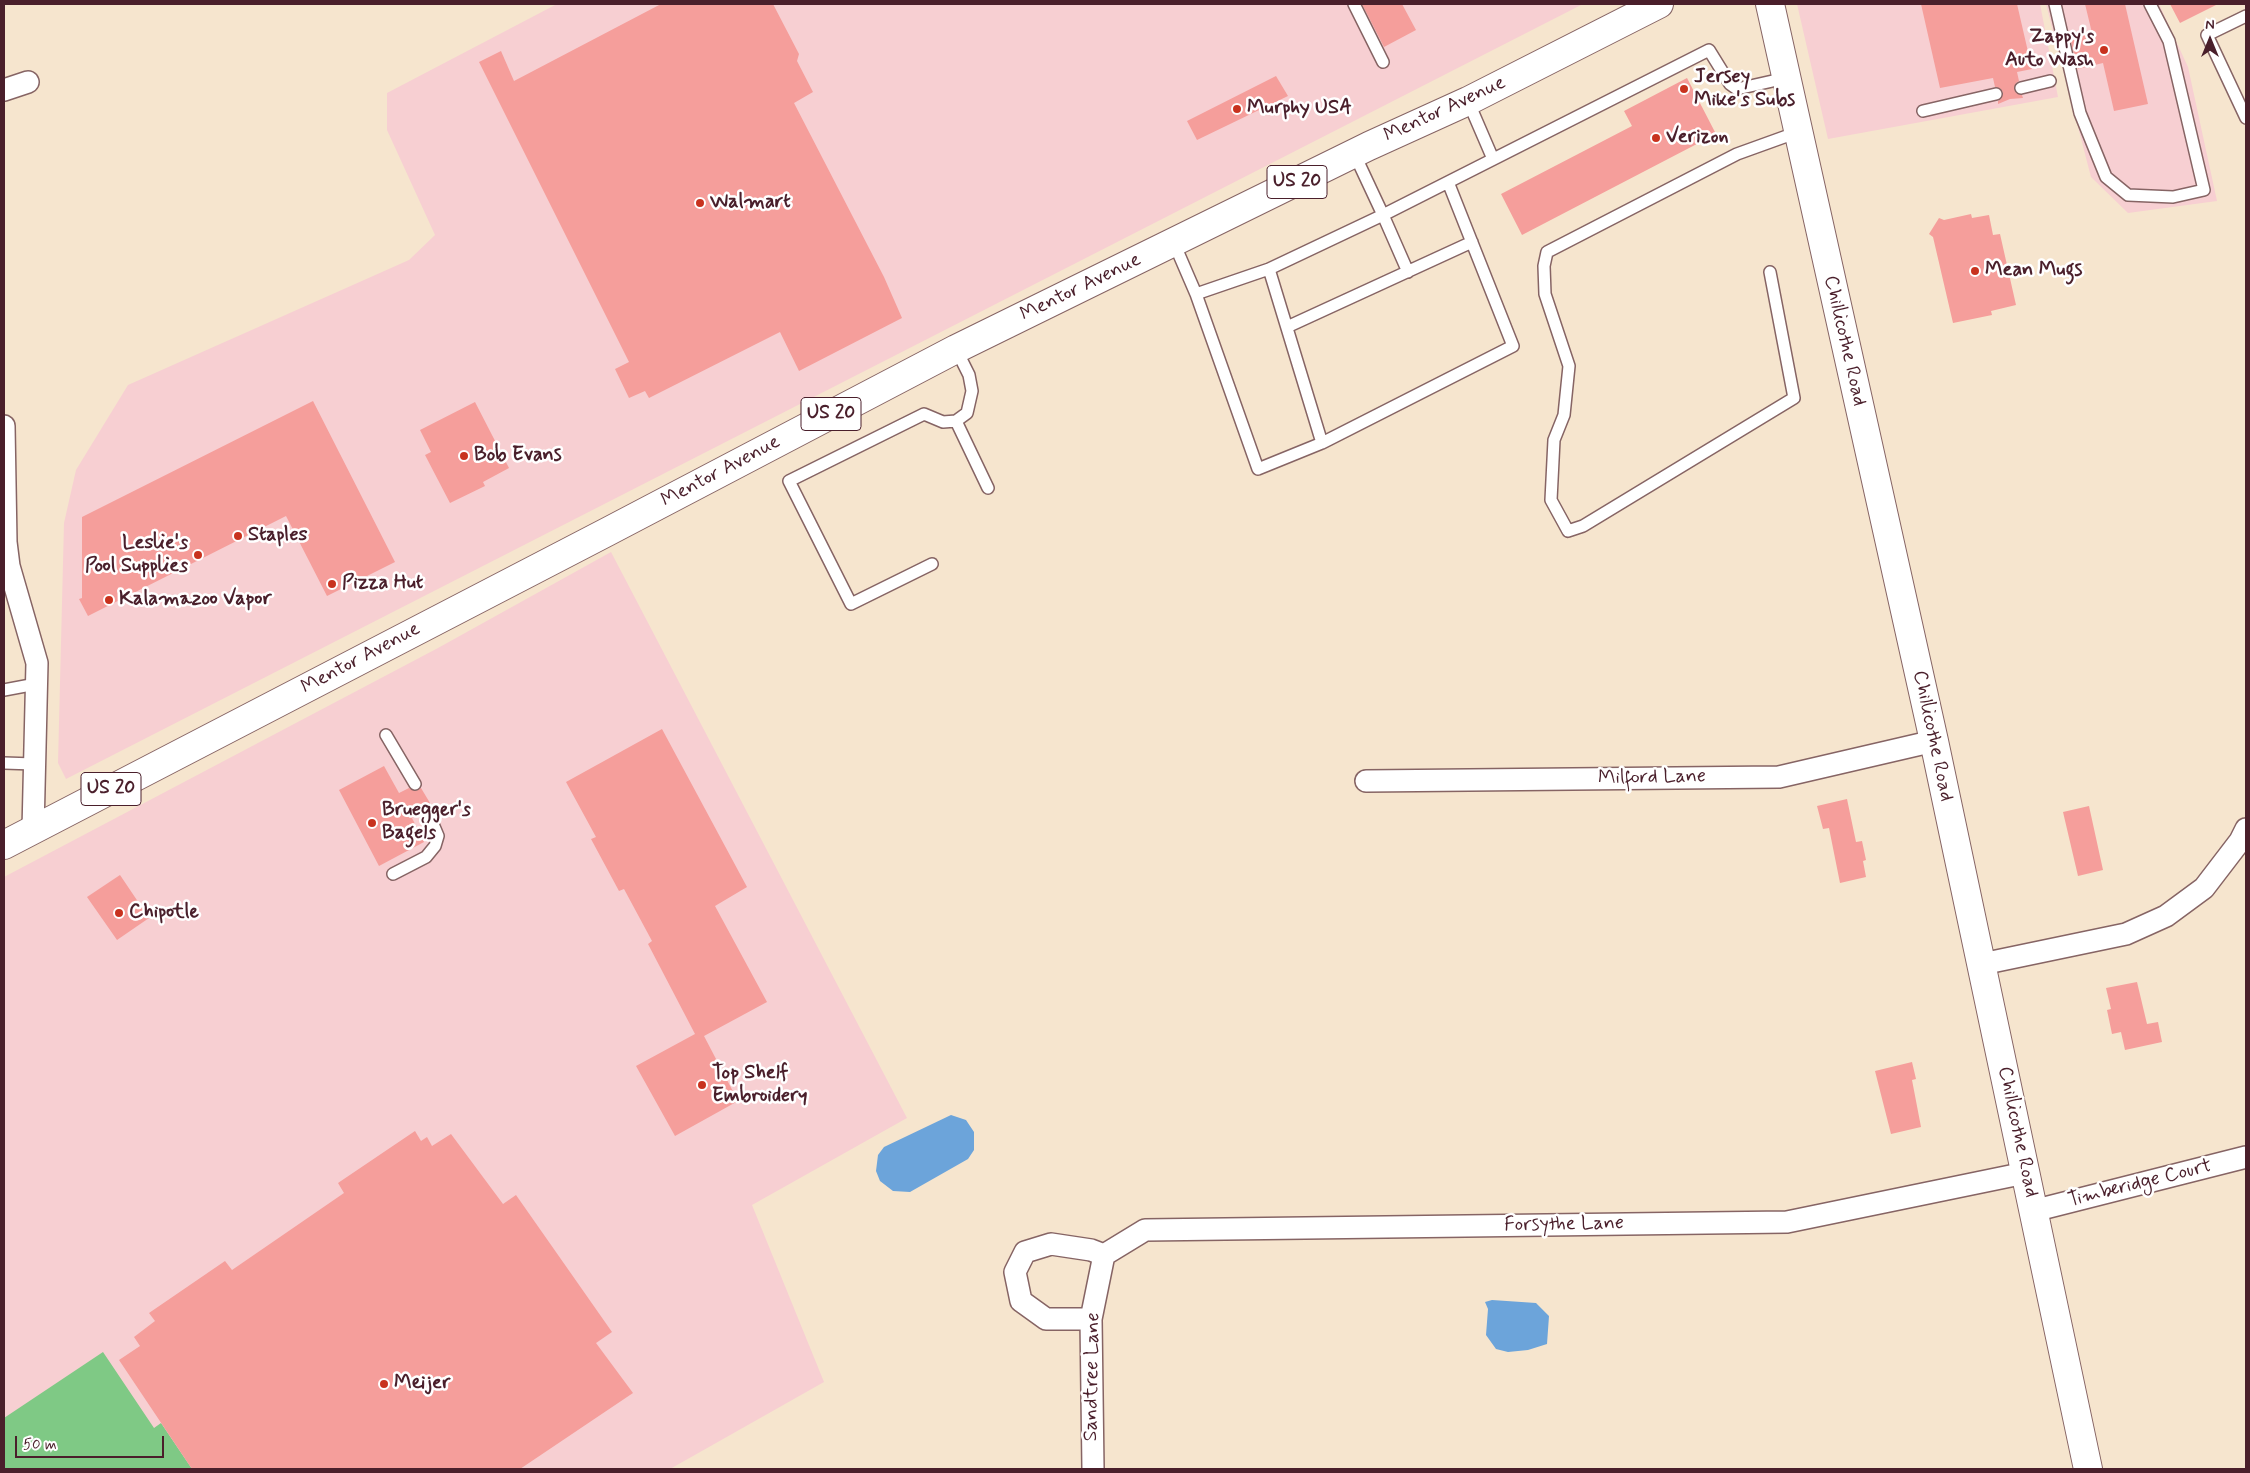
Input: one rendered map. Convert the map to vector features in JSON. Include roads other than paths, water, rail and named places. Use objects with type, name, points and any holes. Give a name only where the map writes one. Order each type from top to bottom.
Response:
[{"type":"main road","name":"Mentor Avenue","points":[[4,845],[956,349],[1354,153],[1468,101],[1658,4]]},
{"type":"main road","name":"Chillicothe Road","points":[[1770,4],[1934,741],[2088,1469]]},
{"type":"street","points":[[4,90],[28,82]]},
{"type":"street","points":[[4,426],[6,568],[37,663],[33,830]]},
{"type":"street","name":"Milford Lane","points":[[1366,781],[1779,777],[1934,741]]},
{"type":"street","points":[[1982,964],[2126,934],[2166,916],[2204,888],[2240,841],[2246,829]]},
{"type":"street","name":"Timberidge Court","points":[[2033,1211],[2246,1156]]},
{"type":"street","name":"Forsythe Lane","points":[[1104,1255],[1145,1230],[1787,1222],[2025,1173]]},
{"type":"street","points":[[1091,1319],[1046,1319],[1021,1301],[1015,1272],[1024,1252],[1051,1244],[1091,1250],[1104,1255]]},
{"type":"street","name":"Sandtree Lane","points":[[1093,1469],[1091,1319],[1104,1255]]},
{"type":"lane","points":[[1354,4],[1383,62]]},
{"type":"lane","points":[[2055,4],[2080,113],[2106,177],[2128,195],[2174,197],[2204,190],[2168,41],[2150,4]]},
{"type":"lane","points":[[2246,16],[2207,35],[2246,118]]},
{"type":"lane","points":[[1196,294],[1269,269],[1383,215],[1709,50],[1730,84],[1737,89],[1786,78]]},
{"type":"lane","points":[[2021,88],[2050,81]]},
{"type":"lane","points":[[1923,111],[1996,94]]},
{"type":"lane","points":[[1468,101],[1493,159]]},
{"type":"lane","points":[[1770,272],[1794,398],[1583,526],[1568,532],[1551,500],[1554,440],[1564,414],[1569,366],[1545,294],[1544,266],[1547,252],[1737,154],[1798,132]]},
{"type":"lane","points":[[1354,153],[1408,272]]},
{"type":"lane","points":[[1174,243],[1196,294],[1258,469],[1322,443],[1513,346],[1448,182]]},
{"type":"lane","points":[[1287,327],[1472,242]]},
{"type":"lane","points":[[1269,269],[1322,443]]},
{"type":"lane","points":[[932,564],[851,604],[789,481],[924,414],[944,422],[956,421],[967,413],[972,391],[969,375],[956,349]]},
{"type":"lane","points":[[956,421],[988,488]]},
{"type":"lane","points":[[4,690],[36,684]]},
{"type":"lane","points":[[386,735],[415,784]]},
{"type":"lane","points":[[4,763],[34,764]]},
{"type":"lane","points":[[394,874],[426,857],[435,846],[438,836],[427,810]]},
{"type":"water","points":[[951,1115],[966,1120],[974,1132],[974,1150],[968,1159],[910,1192],[893,1191],[880,1181],[876,1171],[878,1155],[884,1147]]},
{"type":"water","points":[[1492,1300],[1536,1303],[1549,1316],[1547,1344],[1528,1350],[1508,1352],[1496,1349],[1486,1335],[1488,1309],[1485,1302]]},
{"type":"place","name":"Zappy's Auto Wash","points":[[2104,50]]},
{"type":"place","name":"Jersey Mike's Subs","points":[[1684,89]]},
{"type":"place","name":"Murphy USA","points":[[1237,109]]},
{"type":"place","name":"Verizon","points":[[1656,138]]},
{"type":"place","name":"Walmart","points":[[700,203]]},
{"type":"place","name":"Mean Mugs","points":[[1975,271]]},
{"type":"place","name":"Bob Evans","points":[[464,456]]},
{"type":"place","name":"Staples","points":[[238,536]]},
{"type":"place","name":"Leslie's Pool Supplies","points":[[198,555]]},
{"type":"place","name":"Pizza Hut","points":[[332,584]]},
{"type":"place","name":"Kalamazoo Vapor","points":[[109,600]]},
{"type":"place","name":"Bruegger's Bagels","points":[[372,823]]},
{"type":"place","name":"Chipotle","points":[[119,913]]},
{"type":"place","name":"Top Shelf Embroidery","points":[[702,1085]]},
{"type":"place","name":"Meijer","points":[[384,1384]]}]
